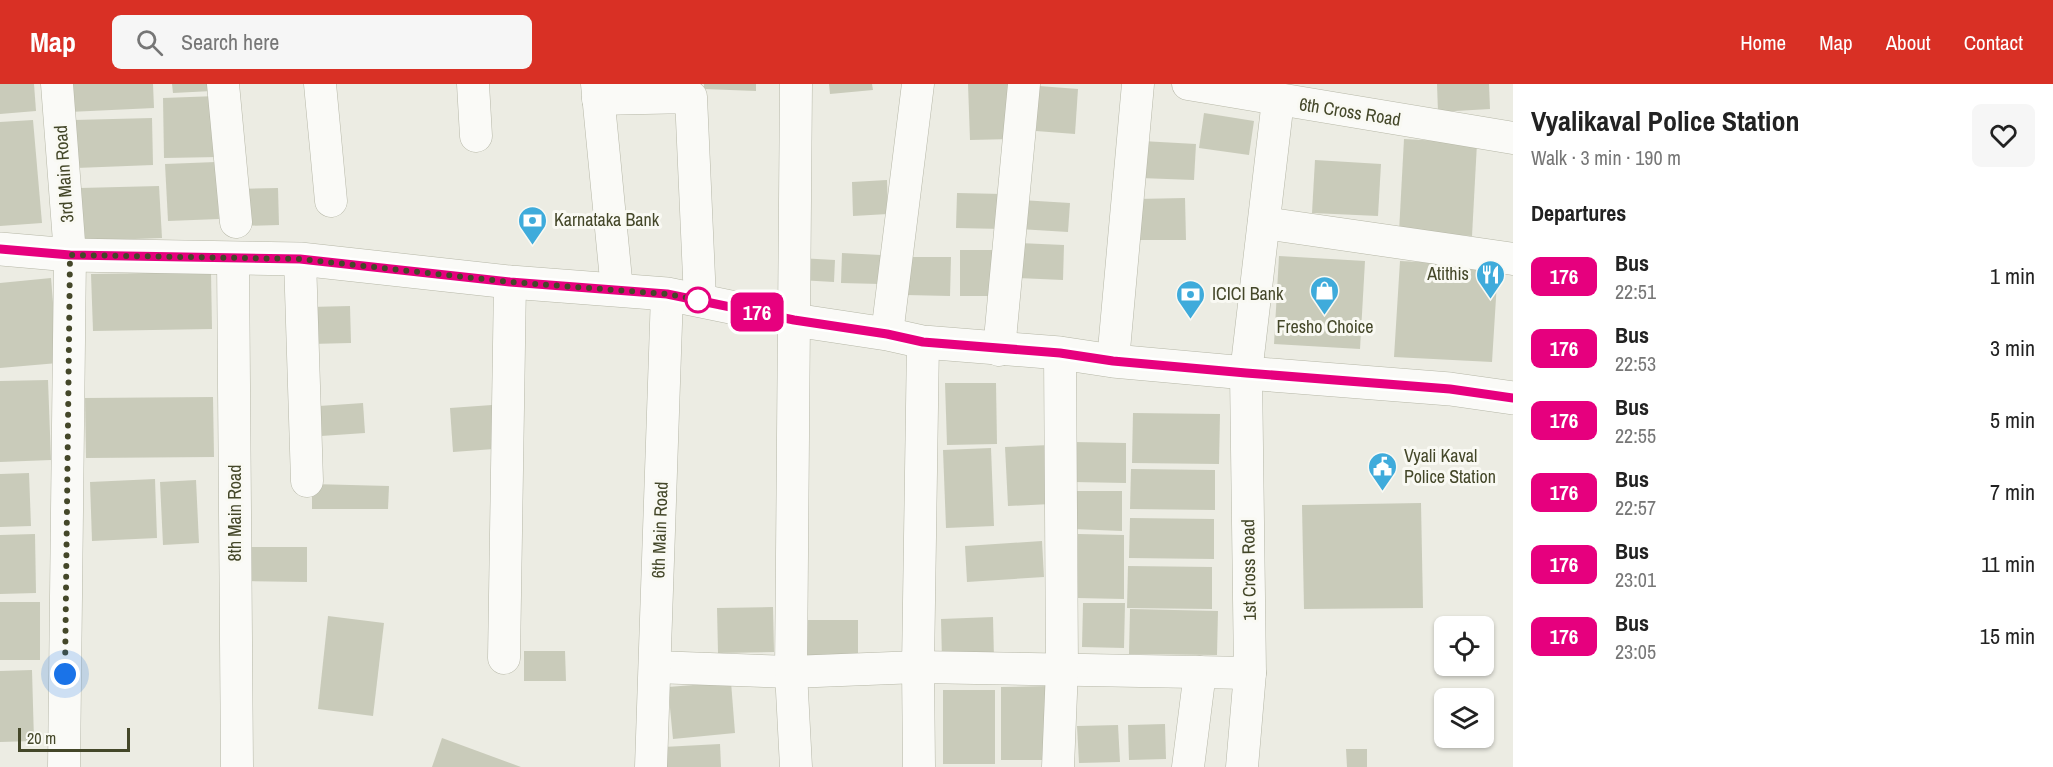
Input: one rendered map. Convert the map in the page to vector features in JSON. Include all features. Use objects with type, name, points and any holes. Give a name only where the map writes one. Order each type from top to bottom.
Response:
[{"type":"street","name":"3rd Main Road","points":[[57,84],[70,255],[64,767]]},
{"type":"street","points":[[223,84],[236,222]]},
{"type":"street","points":[[320,84],[331,201]]},
{"type":"street","points":[[473,84],[476,136]]},
{"type":"street","points":[[796,84],[791,672],[796,767]]},
{"type":"street","points":[[887,334],[918,84]]},
{"type":"street","points":[[999,350],[1024,84]]},
{"type":"street","points":[[1113,361],[1138,84]]},
{"type":"street","name":"6th Cross Road","points":[[1188,84],[1513,138]]},
{"type":"street","points":[[616,290],[598,92],[692,97],[700,300]]},
{"type":"street","name":"1st Cross Road","points":[[1242,767],[1250,673],[1246,373],[1278,100]]},
{"type":"street","points":[[1264,223],[1513,259]]},
{"type":"street","points":[[0,249],[70,255],[300,259],[510,282],[667,294],[794,320],[887,334],[923,342],[999,350],[1060,353],[1113,361],[1246,373],[1450,389],[1513,398]]},
{"type":"street","name":"8th Main Road","points":[[233,258],[237,767]]},
{"type":"street","points":[[300,259],[307,481]]},
{"type":"street","points":[[504,658],[510,282]]},
{"type":"street","name":"6th Main Road","points":[[651,767],[667,294]]},
{"type":"street","points":[[919,767],[918,667],[923,342]]},
{"type":"street","points":[[1058,767],[1062,669],[1060,353]]},
{"type":"street","points":[[655,667],[791,672],[918,667],[1250,673]]},
{"type":"street","points":[[1188,767],[1200,672]]},
{"type":"building","points":[[0,84],[34,84],[36,111],[0,114]]},
{"type":"building","points":[[68,84],[153,84],[154,108],[69,112]]},
{"type":"building","points":[[172,84],[212,84],[212,91],[173,93]]},
{"type":"building","points":[[704,84],[756,84],[756,91],[704,89]]},
{"type":"building","points":[[829,84],[872,84],[873,90],[830,94]]},
{"type":"building","points":[[968,84],[1010,84],[1012,139],[970,140]]},
{"type":"building","points":[[1437,84],[1489,84],[1490,109],[1438,112]]},
{"type":"building","points":[[1039,86],[1078,89],[1075,134],[1036,131]]},
{"type":"building","points":[[217,96],[219,157],[164,158],[163,98]]},
{"type":"building","points":[[1204,113],[1254,121],[1249,155],[1199,148]]},
{"type":"building","points":[[152,118],[153,165],[76,168],[74,120]]},
{"type":"building","points":[[33,120],[42,223],[0,226],[0,122]]},
{"type":"building","points":[[1404,139],[1477,143],[1472,236],[1399,232]]},
{"type":"building","points":[[1142,141],[1196,144],[1194,180],[1140,178]]},
{"type":"building","points":[[1315,160],[1381,164],[1378,216],[1312,213]]},
{"type":"building","points":[[216,162],[219,219],[168,221],[165,164]]},
{"type":"building","points":[[887,180],[888,214],[853,216],[852,182]]},
{"type":"building","points":[[159,186],[162,238],[82,241],[80,188]]},
{"type":"building","points":[[278,188],[279,225],[240,226],[238,189]]},
{"type":"building","points":[[957,193],[1003,194],[1003,229],[956,228]]},
{"type":"building","points":[[1185,198],[1186,240],[1136,240],[1136,199]]},
{"type":"building","points":[[1021,200],[1070,203],[1068,232],[1019,229]]},
{"type":"building","points":[[1019,243],[1064,245],[1063,280],[1018,278]]},
{"type":"building","points":[[960,250],[997,250],[997,296],[960,296]]},
{"type":"building","points":[[842,253],[881,255],[880,284],[841,283]]},
{"type":"building","points":[[1279,256],[1365,261],[1360,349],[1274,344]]},
{"type":"building","points":[[906,257],[951,257],[950,296],[906,295]]},
{"type":"building","points":[[799,258],[835,260],[834,282],[799,280]]},
{"type":"building","points":[[1400,261],[1498,266],[1492,362],[1394,357]]},
{"type":"building","points":[[211,272],[212,329],[93,331],[91,274]]},
{"type":"building","points":[[51,278],[58,363],[0,368],[0,283]]},
{"type":"building","points":[[350,306],[351,343],[310,344],[309,307]]},
{"type":"building","points":[[48,380],[51,460],[0,462],[0,381]]},
{"type":"building","points":[[945,383],[996,383],[997,444],[947,445]]},
{"type":"building","points":[[213,397],[214,457],[86,458],[85,398]]},
{"type":"building","points":[[363,403],[365,433],[321,436],[319,406]]},
{"type":"building","points":[[492,405],[494,449],[453,452],[450,408]]},
{"type":"building","points":[[1133,413],[1220,414],[1219,464],[1132,463]]},
{"type":"building","points":[[1073,442],[1126,443],[1126,483],[1073,482]]},
{"type":"building","points":[[1049,445],[1051,504],[1008,506],[1005,447]]},
{"type":"building","points":[[991,448],[994,526],[946,528],[943,450]]},
{"type":"building","points":[[1131,469],[1215,470],[1215,510],[1130,509]]},
{"type":"building","points":[[29,473],[31,526],[0,527],[0,474]]},
{"type":"building","points":[[155,479],[157,538],[92,541],[90,482]]},
{"type":"building","points":[[196,480],[199,543],[163,545],[160,482]]},
{"type":"building","points":[[312,484],[389,486],[388,509],[312,509]]},
{"type":"building","points":[[1074,491],[1122,491],[1122,531],[1073,529]]},
{"type":"building","points":[[1421,503],[1423,608],[1304,609],[1302,505]]},
{"type":"building","points":[[1130,518],[1214,519],[1214,559],[1129,558]]},
{"type":"building","points":[[35,534],[36,593],[0,594],[0,535]]},
{"type":"building","points":[[1078,534],[1124,535],[1124,599],[1077,598]]},
{"type":"building","points":[[1042,541],[1044,577],[967,582],[965,546]]},
{"type":"building","points":[[244,547],[307,547],[307,582],[243,581]]},
{"type":"building","points":[[1128,566],[1212,567],[1212,609],[1127,608]]},
{"type":"building","points":[[0,602],[40,602],[40,660],[0,660]]},
{"type":"building","points":[[1083,603],[1125,603],[1124,648],[1082,647]]},
{"type":"building","points":[[773,607],[774,652],[718,653],[717,608]]},
{"type":"building","points":[[1130,609],[1218,611],[1217,655],[1129,654]]},
{"type":"building","points":[[328,616],[384,623],[373,716],[318,709]]},
{"type":"building","points":[[993,617],[994,659],[942,660],[941,619]]},
{"type":"building","points":[[805,620],[858,620],[858,656],[805,655]]},
{"type":"building","points":[[524,651],[565,651],[566,681],[524,681]]},
{"type":"building","points":[[32,670],[34,741],[0,742],[0,671]]},
{"type":"building","points":[[731,682],[735,733],[673,739],[668,687]]},
{"type":"building","points":[[1047,686],[1048,760],[1001,760],[1001,687]]},
{"type":"building","points":[[943,690],[995,690],[995,764],[943,764]]},
{"type":"building","points":[[1165,724],[1166,759],[1129,760],[1128,725]]},
{"type":"building","points":[[1118,725],[1120,762],[1079,763],[1077,726]]},
{"type":"building","points":[[442,738],[521,767],[432,767]]},
{"type":"building","points":[[720,744],[721,767],[664,767],[663,747]]},
{"type":"building","points":[[1346,749],[1367,749],[1367,767],[1347,767]]},
{"type":"bus line","name":"176","points":[[0,249],[70,255],[300,259],[510,282],[667,294],[794,320],[887,334],[923,342],[999,350],[1060,353],[1113,361],[1246,373],[1450,389],[1513,398]]},
{"type":"place","name":"Karnataka Bank","points":[[533,246]]},
{"type":"place","name":"Atithis","points":[[1490,300]]},
{"type":"place","name":"Fresho Choice","points":[[1325,316]]},
{"type":"place","name":"ICICI Bank","points":[[1191,320]]},
{"type":"place","name":"Vyali Kaval Police Station","points":[[1383,492]]},
{"type":"route","points":[[65,674],[70,255],[300,259],[510,282],[667,294],[700,300],[698,300]]}]
